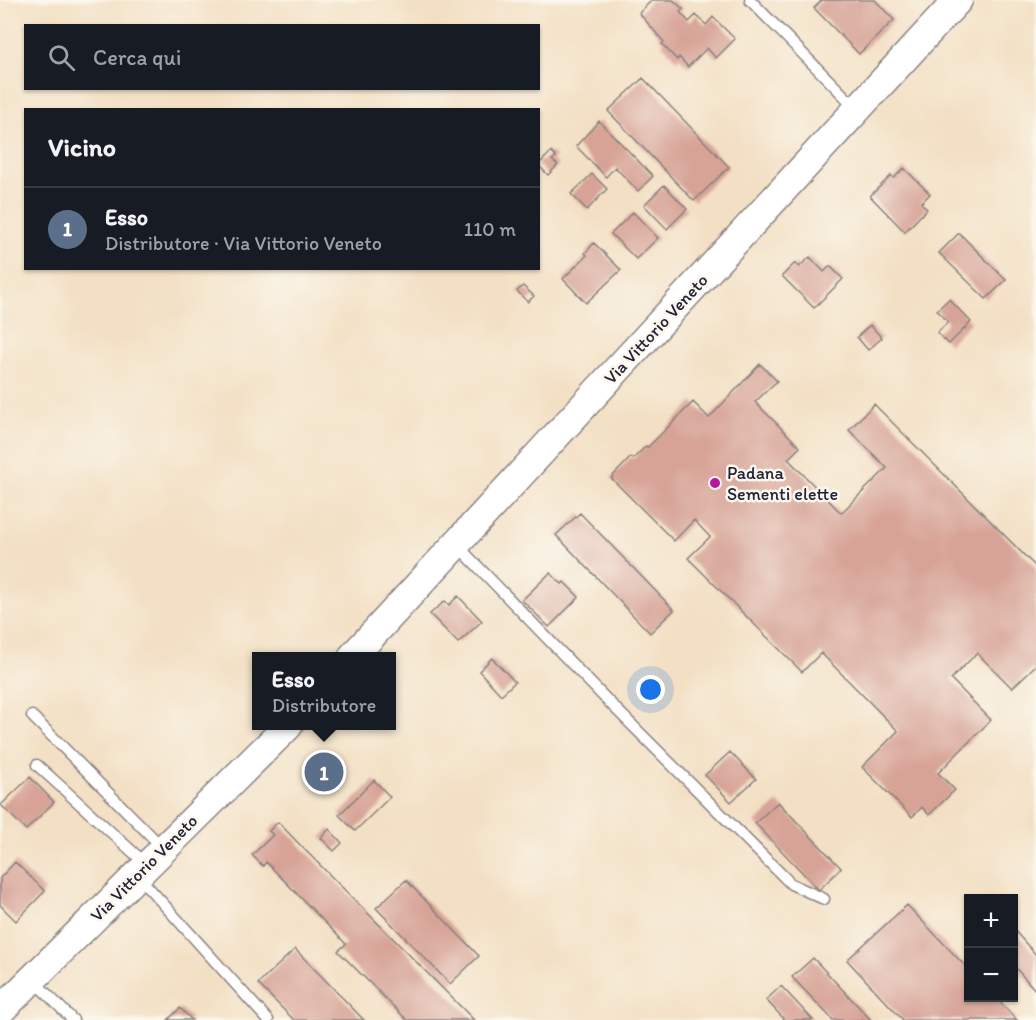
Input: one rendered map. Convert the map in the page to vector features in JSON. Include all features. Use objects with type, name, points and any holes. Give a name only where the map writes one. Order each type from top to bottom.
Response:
[{"type":"main road","name":"Via Vittorio Veneto","points":[[358,652],[958,0]]},
{"type":"main road","name":"Via Vittorio Veneto","points":[[0,1011],[284,730]]},
{"type":"lane","points":[[750,0],[858,109]]},
{"type":"lane","points":[[456,543],[606,699],[791,884],[824,899]]},
{"type":"lane","points":[[32,716],[149,862],[268,1020]]},
{"type":"lane","points":[[37,765],[149,862]]},
{"type":"lane","points":[[32,979],[73,1020]]},
{"type":"building","points":[[652,0],[673,0],[683,9],[680,12],[689,22],[696,15],[706,25],[713,17],[735,39],[716,58],[707,48],[688,67],[679,57],[677,60],[662,44],[664,42],[639,13]]},
{"type":"building","points":[[822,0],[875,0],[894,20],[859,54],[814,8]]},
{"type":"building","points":[[643,78],[729,167],[694,201],[608,111]]},
{"type":"building","points":[[599,121],[653,176],[638,191],[615,167],[606,177],[576,146]]},
{"type":"building","points":[[551,152],[556,157],[552,160],[558,165],[548,175],[540,167],[541,162]]},
{"type":"building","points":[[904,168],[930,194],[921,203],[927,209],[905,232],[870,196],[891,176],[894,178]]},
{"type":"building","points":[[592,174],[607,189],[587,210],[571,194]]},
{"type":"building","points":[[664,185],[687,209],[667,229],[644,205]]},
{"type":"building","points":[[633,212],[658,238],[636,259],[611,234]]},
{"type":"building","points":[[959,233],[1006,280],[986,299],[939,253]]},
{"type":"building","points":[[594,243],[621,270],[586,303],[563,279],[587,255],[585,253]]},
{"type":"building","points":[[810,257],[824,272],[830,266],[843,279],[814,308],[782,276],[795,263],[799,267]]},
{"type":"building","points":[[523,286],[534,296],[528,302],[517,291]]},
{"type":"building","points":[[949,299],[971,322],[949,344],[937,333],[948,322],[937,310]]},
{"type":"building","points":[[870,325],[882,338],[868,350],[857,337]]},
{"type":"building","points":[[760,364],[777,381],[755,402],[800,447],[788,459],[841,513],[887,468],[849,430],[874,404],[1036,567],[1036,665],[1012,688],[977,653],[951,679],[991,720],[938,773],[955,790],[929,815],[922,807],[912,817],[862,767],[898,731],[821,653],[802,672],[688,558],[710,537],[694,520],[674,541],[611,478],[631,457],[633,459],[646,446],[648,447],[693,402],[709,418]]},
{"type":"building","points":[[580,513],[674,610],[650,633],[556,535]]},
{"type":"building","points":[[550,573],[562,584],[564,582],[579,597],[549,627],[522,600]]},
{"type":"building","points":[[458,596],[482,621],[458,643],[430,614],[445,601],[449,605]]},
{"type":"building","points":[[492,658],[515,682],[501,695],[479,671]]},
{"type":"building","points":[[323,752],[344,773],[326,791],[305,770]]},
{"type":"building","points":[[730,752],[756,779],[731,802],[705,775]]},
{"type":"building","points":[[30,777],[54,802],[26,830],[1,805]]},
{"type":"building","points":[[374,780],[390,797],[355,831],[339,815]]},
{"type":"building","points":[[778,802],[841,868],[819,890],[755,823]]},
{"type":"building","points":[[278,822],[474,1020],[407,1020],[338,951],[346,944],[266,862],[263,866],[252,855],[273,835],[269,831]]},
{"type":"building","points":[[329,829],[342,843],[334,851],[321,838]]},
{"type":"building","points":[[15,862],[45,891],[16,921],[0,905],[0,878]]},
{"type":"building","points":[[406,880],[479,956],[450,984],[376,908]]},
{"type":"building","points":[[907,905],[964,965],[964,1002],[1000,1002],[1017,1020],[903,1020],[847,960]]},
{"type":"building","points":[[1018,935],[1036,955],[1036,991],[1018,971]]},
{"type":"building","points":[[295,949],[364,1020],[294,1020],[258,984]]},
{"type":"building","points":[[813,958],[871,1020],[833,1020],[792,977]]},
{"type":"building","points":[[781,986],[813,1020],[785,1020],[766,1000]]},
{"type":"building","points":[[180,1008],[192,1020],[168,1020]]},
{"type":"place","name":"Padana Sementi elette","points":[[715,483]]},
{"type":"place","name":"Esso","points":[[324,772]]}]
